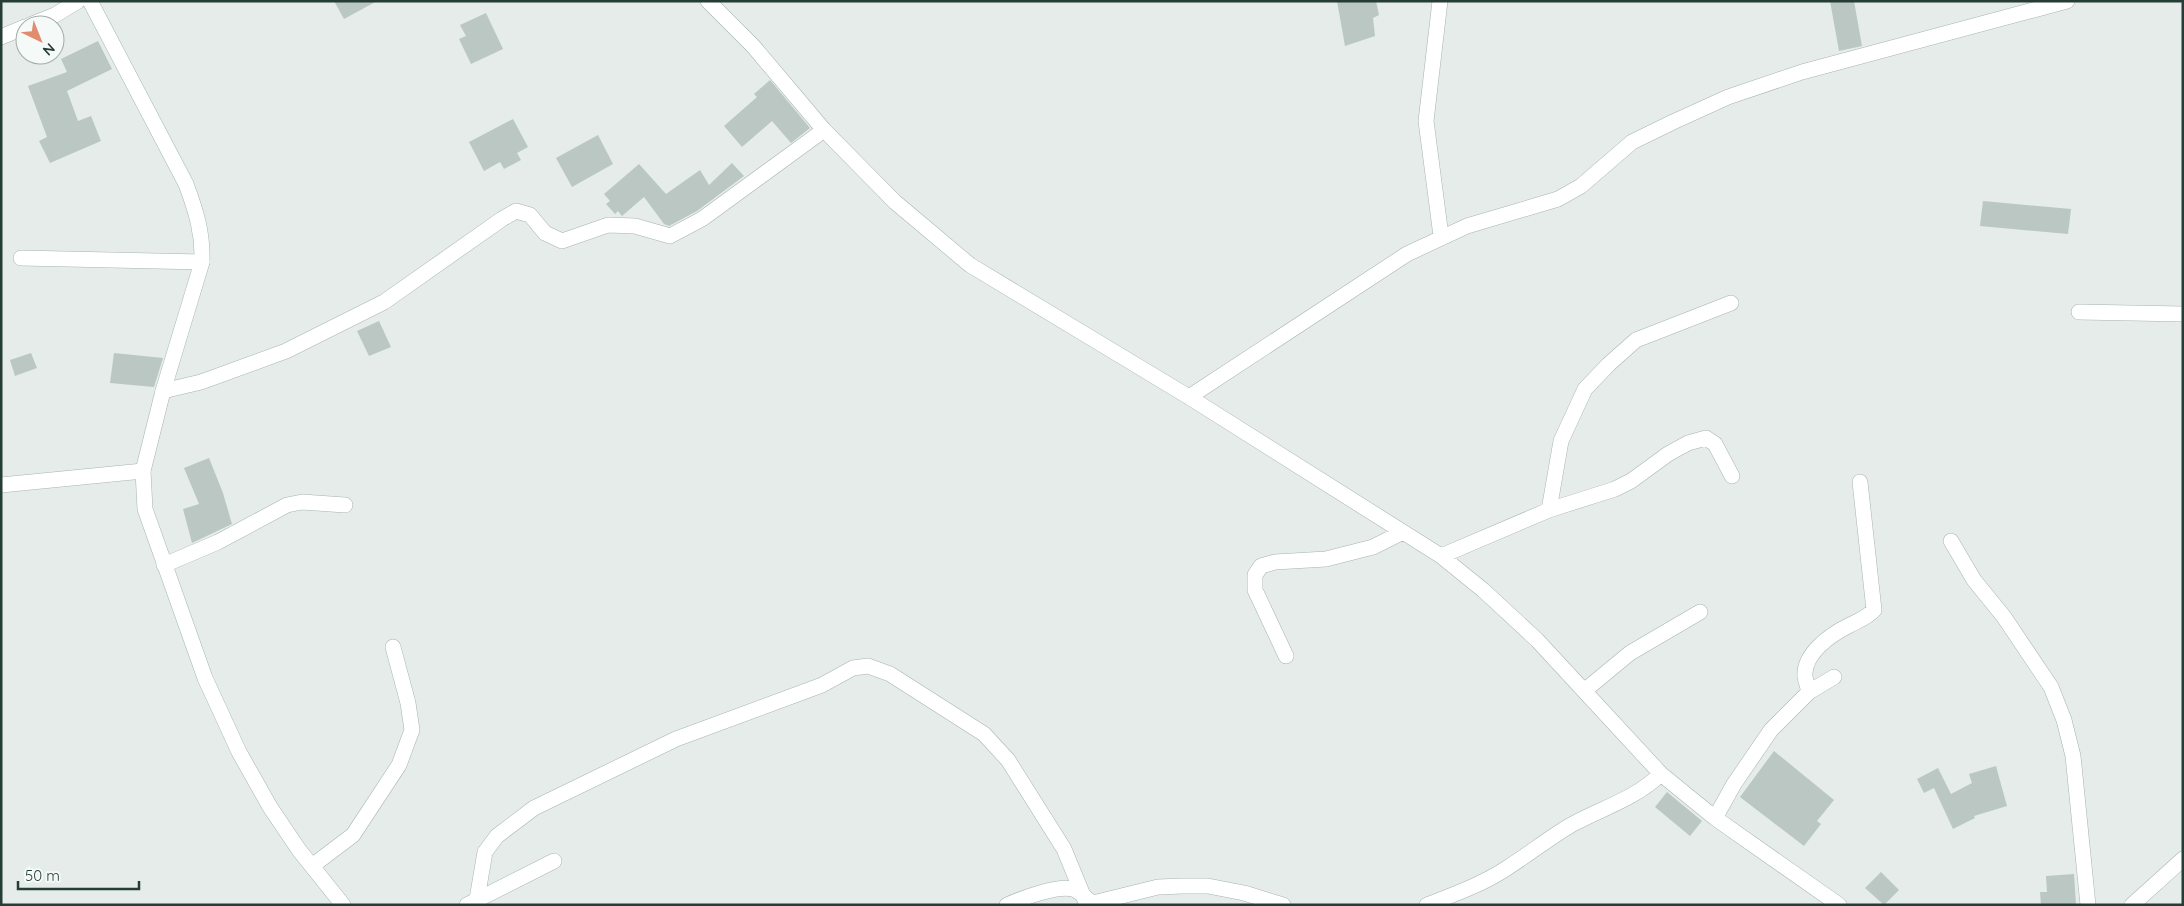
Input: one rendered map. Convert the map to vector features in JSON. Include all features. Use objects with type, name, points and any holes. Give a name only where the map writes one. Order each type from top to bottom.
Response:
[{"type":"street","points":[[53,15],[78,1]]},
{"type":"street","points":[[90,1],[186,184],[198,215],[203,240],[202,262],[163,391],[143,472],[145,508],[205,678],[239,752],[270,807],[312,866],[343,905]]},
{"type":"street","points":[[708,1],[754,46],[824,130],[895,202],[970,265],[1189,397],[1441,556],[1483,590],[1538,640],[1661,774],[1715,818],[1839,905]]},
{"type":"street","points":[[1440,1],[1426,121],[1441,236]]},
{"type":"street","points":[[1189,397],[1407,254],[1441,236],[1467,226],[1558,199],[1581,186],[1632,142],[1728,97],[1802,72],[2067,1]]},
{"type":"street","points":[[1,37],[15,31]]},
{"type":"street","points":[[163,391],[201,382],[286,351],[384,302],[516,211],[530,215],[545,232],[562,241],[608,224],[635,226],[670,236],[702,219],[824,130]]},
{"type":"street","points":[[21,258],[202,262]]},
{"type":"street","points":[[1549,510],[1561,441],[1584,389],[1636,340],[1731,303]]},
{"type":"street","points":[[2079,312],[2183,314]]},
{"type":"street","points":[[1441,556],[1549,510],[1615,489],[1630,481],[1668,454],[1688,443],[1706,438],[1715,444],[1732,476]]},
{"type":"street","points":[[1,485],[143,472]]},
{"type":"street","points":[[1809,692],[1805,676],[1806,665],[1819,645],[1844,627],[1870,614],[1874,610],[1860,482]]},
{"type":"street","points":[[164,565],[218,542],[286,504],[302,502],[346,505]]},
{"type":"street","points":[[1286,656],[1255,590],[1254,575],[1261,566],[1275,562],[1326,559],[1373,547],[1403,532]]},
{"type":"street","points":[[1951,541],[1974,580],[2004,617],[2051,687],[2064,720],[2073,756],[2088,905]]},
{"type":"street","points":[[1584,691],[1630,654],[1700,612]]},
{"type":"street","points":[[312,866],[353,835],[399,764],[412,730],[408,703],[393,647]]},
{"type":"street","points":[[472,902],[485,852],[497,836],[534,808],[676,738],[822,685],[853,668],[868,666],[890,674],[984,734],[1008,760],[1064,849],[1086,901]]},
{"type":"street","points":[[1715,818],[1734,784],[1771,730],[1809,692],[1834,677]]},
{"type":"street","points":[[1427,905],[1466,890],[1507,868],[1542,842],[1574,824],[1628,799],[1646,788],[1661,774]]},
{"type":"street","points":[[2132,905],[2183,859]]},
{"type":"street","points":[[472,902],[554,861]]},
{"type":"street","points":[[1007,905],[1026,897],[1062,889],[1075,889],[1086,901],[1093,903],[1158,887],[1208,886],[1244,893],[1283,905]]},
{"type":"building","points":[[334,1],[377,1],[344,19]]},
{"type":"building","points":[[1337,1],[1376,1],[1379,15],[1373,18],[1375,36],[1345,46]]},
{"type":"building","points":[[1830,1],[1854,1],[1862,46],[1839,51]]},
{"type":"building","points":[[486,13],[503,49],[471,64],[459,39],[466,36],[460,25]]},
{"type":"building","points":[[98,41],[112,69],[67,91],[78,121],[91,116],[101,141],[50,163],[39,141],[47,137],[28,86],[67,72],[64,65],[65,57]]},
{"type":"building","points":[[770,80],[810,128],[791,143],[772,121],[742,147],[724,126],[757,97],[754,94]]},
{"type":"building","points":[[513,119],[528,147],[517,153],[521,160],[504,169],[500,162],[484,171],[469,142]]},
{"type":"building","points":[[598,135],[613,164],[572,187],[556,158]]},
{"type":"building","points":[[732,163],[744,176],[697,211],[669,226],[664,224],[644,197],[622,216],[618,211],[615,214],[606,204],[610,201],[604,194],[639,164],[666,194],[700,170],[709,185]]},
{"type":"building","points":[[1983,201],[2071,209],[2068,234],[1980,226]]},
{"type":"building","points":[[379,321],[391,347],[369,356],[357,331]]},
{"type":"building","points":[[31,353],[37,368],[15,376],[10,360]]},
{"type":"building","points":[[114,353],[163,358],[154,387],[110,383]]},
{"type":"building","points":[[209,458],[223,493],[232,524],[192,543],[183,509],[199,504],[184,468]]},
{"type":"building","points":[[1774,751],[1834,800],[1817,821],[1821,824],[1804,846],[1740,797]]},
{"type":"building","points":[[1996,766],[2007,806],[1974,816],[1975,818],[1953,829],[1934,788],[1924,793],[1917,779],[1938,768],[1951,794],[1972,783],[1969,774]]},
{"type":"building","points":[[1667,792],[1702,821],[1690,836],[1655,807]]},
{"type":"building","points":[[1881,872],[1899,890],[1884,905],[1865,888]]},
{"type":"building","points":[[2074,874],[2076,905],[2041,905],[2040,892],[2047,892],[2046,876]]}]
